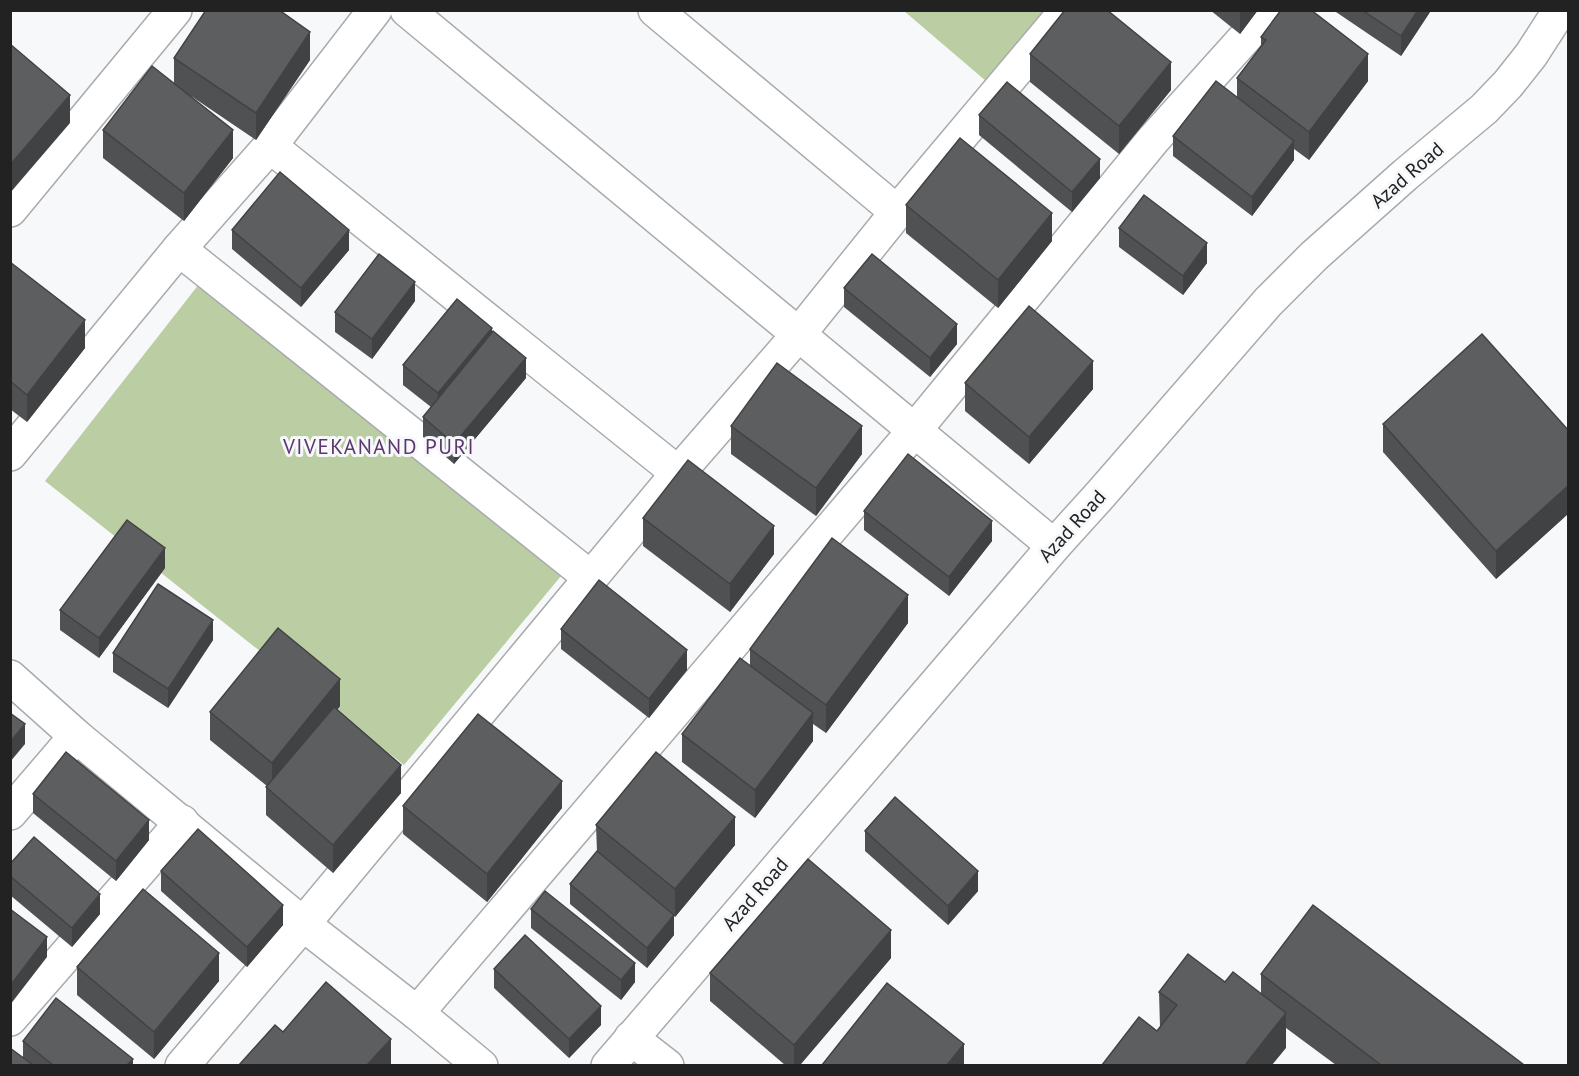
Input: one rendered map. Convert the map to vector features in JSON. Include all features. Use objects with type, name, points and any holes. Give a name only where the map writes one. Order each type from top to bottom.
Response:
[{"type":"street","points":[[10,210],[175,10]]},
{"type":"street","points":[[10,454],[179,249],[270,146],[375,10]]},
{"type":"street","points":[[407,10],[1054,546]]},
{"type":"street","points":[[655,10],[897,212]]},
{"type":"street","points":[[182,1065],[303,924],[678,473],[798,335],[897,212],[1066,10]]},
{"type":"street","points":[[417,1013],[914,431],[1153,140],[1270,10]]},
{"type":"street","name":"Azad Road","points":[[608,1065],[1054,546],[1268,302],[1314,256],[1484,109],[1531,55],[1560,10]]},
{"type":"street","points":[[270,146],[678,473]]},
{"type":"street","points":[[179,249],[591,578]]},
{"type":"street","points":[[10,677],[76,736],[303,924],[481,1065]]},
{"type":"street","points":[[10,813],[76,736]]},
{"type":"street","points":[[10,1019],[182,822]]},
{"type":"street","points":[[631,1038],[667,1065]]},
{"type":"green space","points":[[904,11],[1055,11],[993,87]]},
{"type":"green space","points":[[203,279],[571,564],[404,765],[45,481]]},
{"type":"building","points":[[206,10],[279,10],[310,32],[256,113],[174,58]]},
{"type":"building","points":[[1065,10],[1107,10],[1171,62],[1119,126],[1030,54]]},
{"type":"building","points":[[1281,10],[1311,10],[1368,54],[1309,132],[1237,78],[1266,40],[1261,37]]},
{"type":"building","points":[[1362,10],[1418,10],[1401,36]]},
{"type":"building","points":[[10,44],[70,95],[10,165]]},
{"type":"building","points":[[152,66],[233,130],[184,193],[103,130]]},
{"type":"building","points":[[1216,81],[1294,141],[1252,197],[1173,136]]},
{"type":"building","points":[[1007,82],[1100,159],[1072,192],[979,115]]},
{"type":"building","points":[[960,138],[1052,213],[998,280],[906,205]]},
{"type":"building","points":[[280,172],[349,230],[301,288],[232,230]]},
{"type":"building","points":[[1144,195],[1207,243],[1183,276],[1119,228]]},
{"type":"building","points":[[379,254],[415,282],[372,339],[335,312]]},
{"type":"building","points":[[872,254],[957,324],[930,358],[844,288]]},
{"type":"building","points":[[10,262],[85,320],[27,395],[10,381]]},
{"type":"building","points":[[457,299],[492,328],[438,393],[403,365]]},
{"type":"building","points":[[1029,306],[1093,361],[1029,437],[965,383]]},
{"type":"building","points":[[493,331],[526,358],[454,444],[423,417]]},
{"type":"building","points":[[1482,334],[1569,431],[1569,485],[1496,551],[1383,424]]},
{"type":"building","points":[[777,363],[862,426],[816,488],[731,426]]},
{"type":"building","points":[[908,454],[992,521],[949,577],[864,511]]},
{"type":"building","points":[[688,460],[774,526],[730,584],[643,518]]},
{"type":"building","points":[[127,520],[165,548],[99,638],[60,610]]},
{"type":"building","points":[[832,538],[908,595],[826,705],[750,649]]},
{"type":"building","points":[[599,580],[687,650],[649,699],[561,629]]},
{"type":"building","points":[[158,584],[213,620],[168,689],[113,653]]},
{"type":"building","points":[[278,628],[340,679],[272,763],[210,712]]},
{"type":"building","points":[[740,658],[813,713],[755,790],[682,734]]},
{"type":"building","points":[[334,707],[401,765],[333,845],[266,787]]},
{"type":"building","points":[[10,713],[25,724],[10,742]]},
{"type":"building","points":[[478,714],[562,781],[487,874],[403,806]]},
{"type":"building","points":[[66,752],[149,820],[116,861],[33,794]]},
{"type":"building","points":[[656,752],[735,817],[675,889],[596,825]]},
{"type":"building","points":[[895,797],[978,871],[948,906],[865,831]]},
{"type":"building","points":[[198,829],[283,905],[247,947],[161,871]]},
{"type":"building","points":[[34,837],[100,894],[72,928],[10,876],[10,864]]},
{"type":"building","points":[[597,851],[674,915],[647,948],[570,884]]},
{"type":"building","points":[[808,859],[891,930],[794,1045],[710,973]]},
{"type":"building","points":[[143,889],[219,953],[154,1032],[77,967]]},
{"type":"building","points":[[545,891],[635,963],[621,980],[531,909]]},
{"type":"building","points":[[1313,905],[1524,1065],[1381,1065],[1261,974]]},
{"type":"building","points":[[10,909],[47,937],[10,986]]},
{"type":"building","points":[[525,935],[601,1006],[569,1039],[494,969]]},
{"type":"building","points":[[1188,954],[1225,982],[1233,972],[1286,1013],[1245,1065],[1102,1065],[1139,1017],[1157,1031],[1177,1005],[1159,992]]},
{"type":"building","points":[[326,982],[391,1039],[367,1065],[239,1065],[275,1025],[283,1032]]},
{"type":"building","points":[[887,983],[964,1044],[947,1065],[822,1065]]},
{"type":"building","points":[[56,998],[133,1059],[127,1065],[53,1065],[23,1041]]},
{"type":"building","points":[[10,1048],[33,1065],[10,1065]]},
{"type":"district","name":"VIVEKANAND PURI","points":[[379,447]]}]
